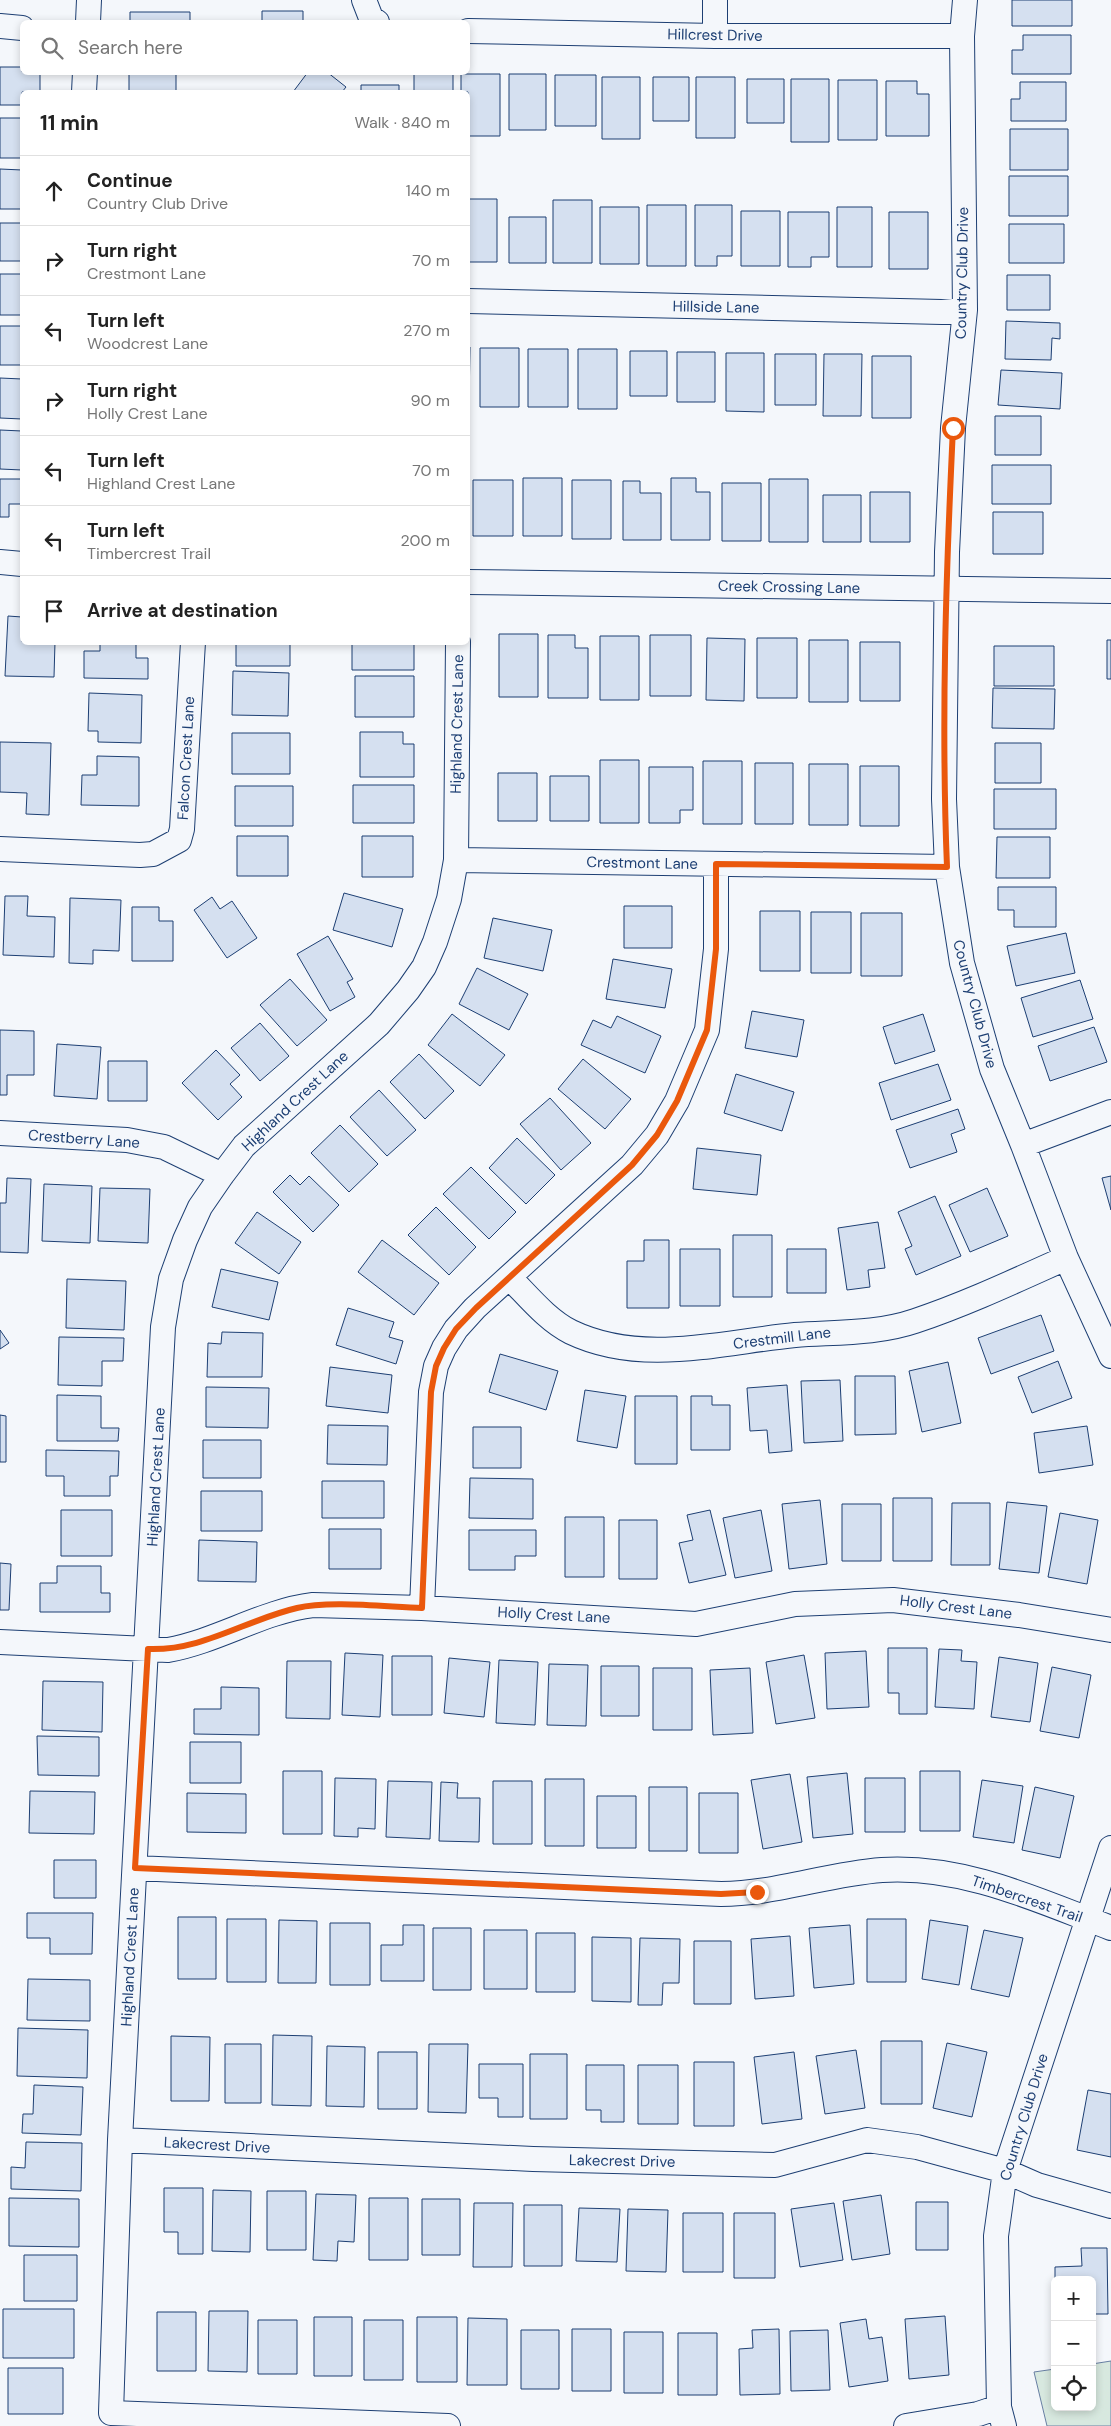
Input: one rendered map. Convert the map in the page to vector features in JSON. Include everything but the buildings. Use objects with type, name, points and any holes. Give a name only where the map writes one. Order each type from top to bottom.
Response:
[{"type":"street","points":[[88,20],[89,0]]},
{"type":"street","points":[[715,0],[715,36]]},
{"type":"street","name":"Country Club Drive","points":[[965,0],[962,36],[964,310],[953,428],[947,552],[944,799],[947,867],[962,963],[992,1069],[1066,1258],[1111,1356]]},
{"type":"street","points":[[0,26],[20,28]]},
{"type":"street","name":"Hillcrest Drive","points":[[470,31],[715,36],[962,36]]},
{"type":"street","points":[[84,90],[85,75]]},
{"type":"street","name":"Hillside Lane","points":[[470,301],[942,312],[964,310]]},
{"type":"street","points":[[0,562],[20,564]]},
{"type":"street","name":"Creek Crossing Lane","points":[[470,582],[1111,592]]},
{"type":"street","name":"Falcon Crest Lane","points":[[0,849],[140,855],[153,854],[179,840],[182,829],[192,645]]},
{"type":"street","name":"Highland Crest Lane","points":[[448,2426],[111,2413],[120,2140],[148,1649],[163,1327],[170,1279],[200,1207],[244,1146],[379,1024],[408,990],[424,967],[444,921],[456,860],[458,645]]},
{"type":"street","name":"Crestmont Lane","points":[[456,860],[947,867]]},
{"type":"street","points":[[422,1608],[428,1421],[436,1366],[456,1329],[632,1165],[657,1135],[677,1101],[707,1030],[716,949],[716,864]]},
{"type":"street","points":[[1023,1145],[1111,1112]]},
{"type":"street","name":"Crestberry Lane","points":[[0,1133],[127,1140],[164,1148],[222,1175]]},
{"type":"street","name":"Crestmill Lane","points":[[510,1277],[554,1322],[572,1332],[596,1342],[616,1346],[670,1350],[699,1349],[793,1336],[889,1328],[943,1310],[1066,1258]]},
{"type":"street","name":"Holly Crest Lane","points":[[0,1642],[168,1650],[193,1645],[298,1607],[351,1605],[696,1624],[796,1604],[893,1600],[1019,1615],[1111,1630]]},
{"type":"street","name":"Country Club Drive","points":[[1001,2416],[996,2236],[1005,2171],[1111,1848]]},
{"type":"street","name":"Timbercrest Trail","points":[[135,1868],[721,1894],[757,1892],[860,1872],[904,1870],[949,1874],[996,1885],[1066,1909],[1111,1928]]},
{"type":"street","name":"Lakecrest Drive","points":[[120,2140],[533,2159],[775,2165],[867,2140],[917,2147],[1005,2171],[1037,2185],[1111,2206]]},
{"type":"street","points":[[906,2426],[978,2414],[1001,2416]]},
{"type":"shaded area","points":[[1111,2361],[1111,2426],[1047,2426],[1034,2372],[1051,2370],[1051,2411],[1096,2411],[1096,2363]]},
{"type":"route","points":[[757,1892],[721,1894],[135,1868],[148,1649],[168,1650],[193,1645],[298,1607],[351,1605],[422,1608],[428,1421],[436,1366],[444,1348],[456,1329],[476,1308],[632,1165],[657,1135],[677,1101],[707,1030],[716,949],[716,864],[947,867],[944,799],[947,552],[953,428]]}]
